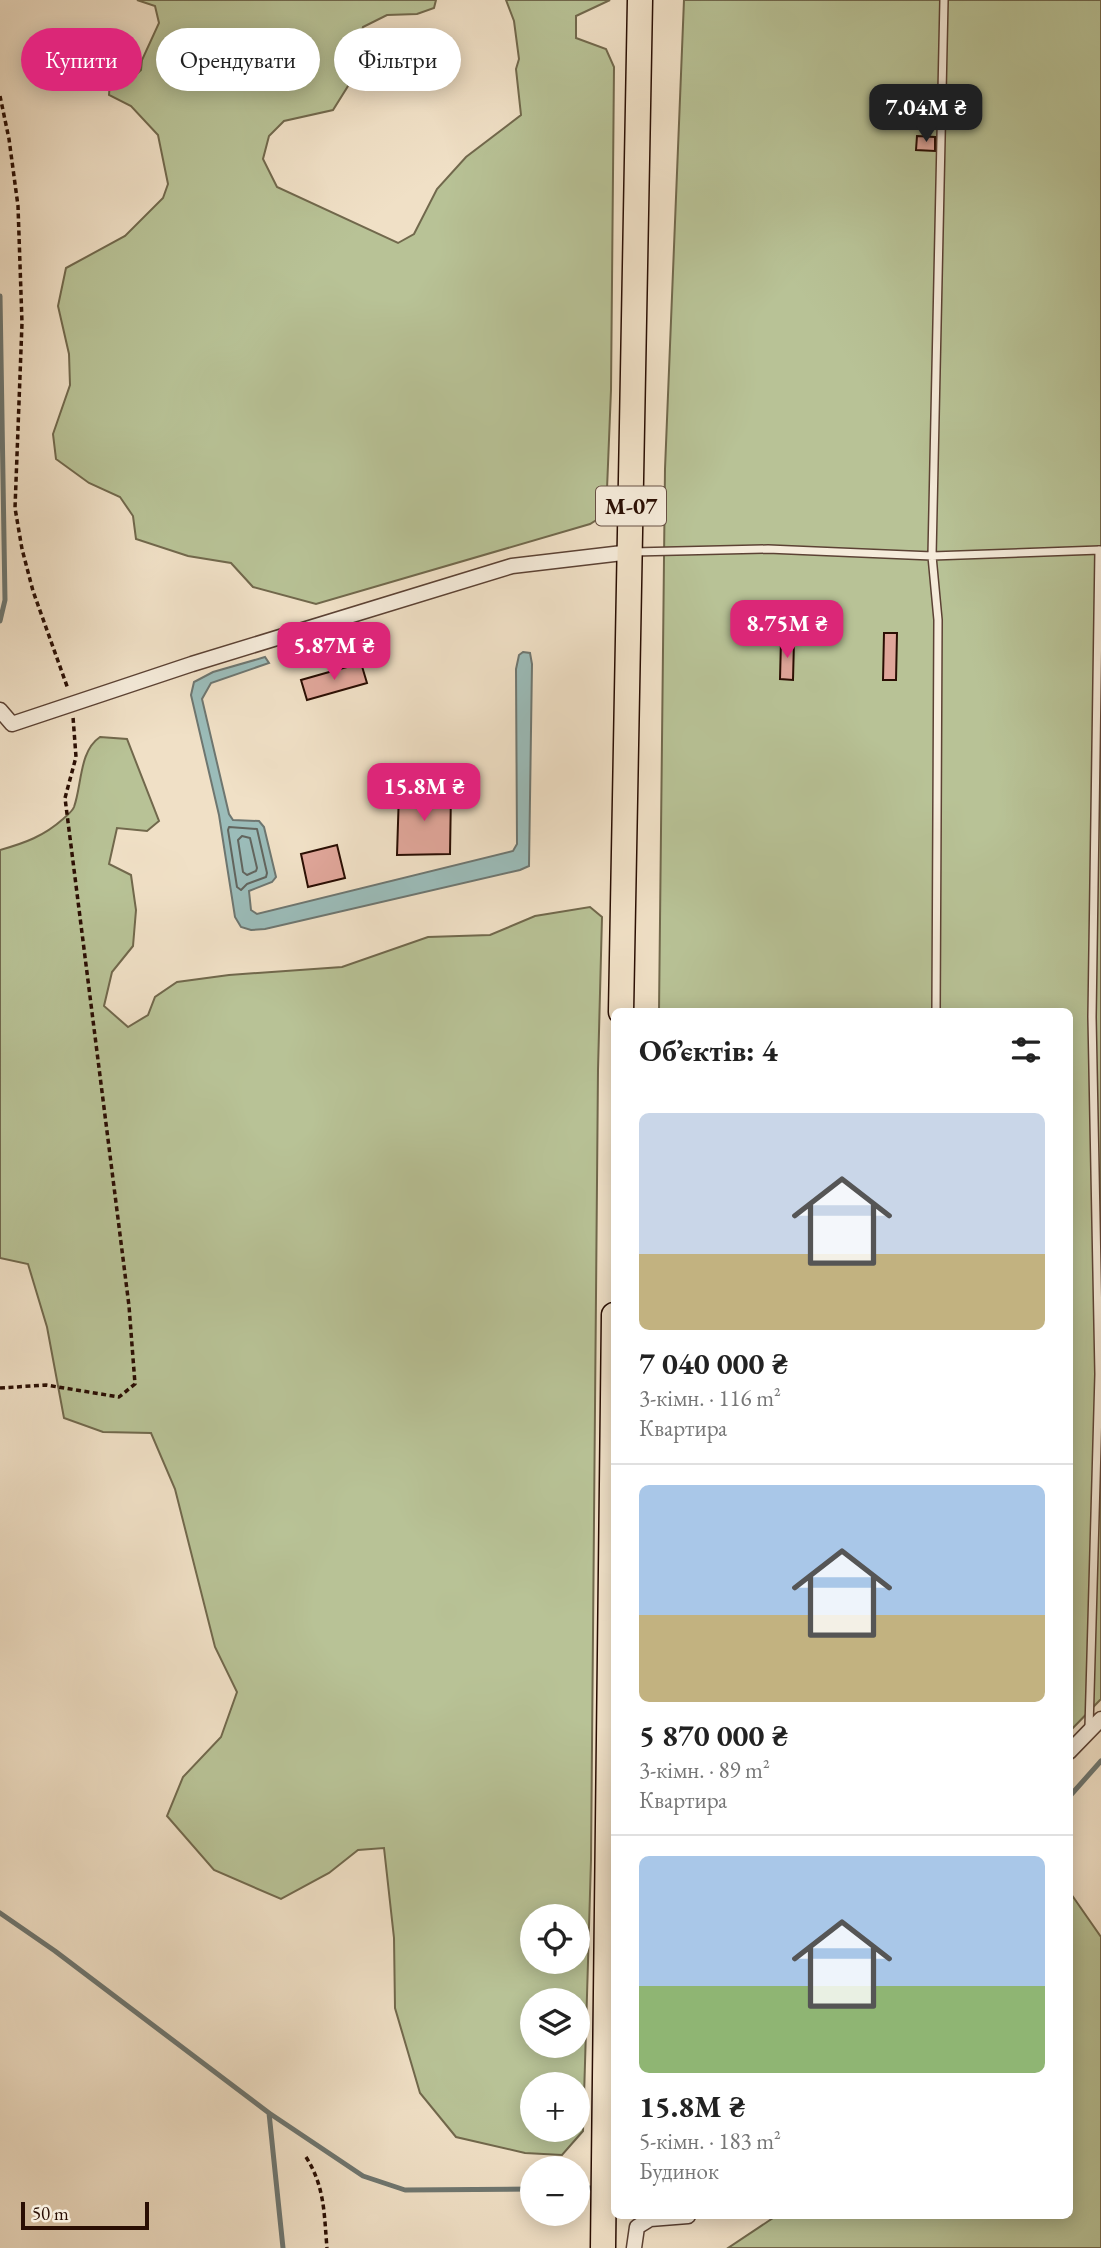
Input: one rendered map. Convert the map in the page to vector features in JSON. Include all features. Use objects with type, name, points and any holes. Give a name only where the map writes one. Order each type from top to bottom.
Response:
[{"type":"highway","name":"М-07","points":[[621,1008],[640,0]]},
{"type":"highway","points":[[603,2248],[611,1569]]},
{"type":"street","points":[[0,710],[12,724],[204,660],[512,566],[631,552]]},
{"type":"street","points":[[1073,1747],[1101,1719]]},
{"type":"street","points":[[634,2248],[637,2227],[650,2219]]},
{"type":"lane","points":[[936,1008],[938,620],[932,556],[944,0]]},
{"type":"lane","points":[[631,552],[768,549],[932,556],[1100,550],[1092,1017],[1099,1374],[1088,1730]]},
{"type":"path","points":[[0,96],[9,139],[19,219],[22,323],[15,508],[33,591],[64,674],[72,704],[76,757],[65,798],[129,1306],[135,1384],[119,1396],[46,1385],[0,1388]]},
{"type":"path","points":[[306,2157],[317,2174],[321,2187],[327,2248]]},
{"type":"green space","points":[[137,0],[436,0],[434,8],[417,14],[387,15],[363,28],[334,28],[334,91],[345,91],[333,110],[284,121],[269,136],[263,159],[277,187],[398,243],[414,234],[437,189],[466,157],[521,115],[516,69],[519,59],[514,21],[506,0],[610,0],[576,16],[576,38],[606,49],[614,67],[611,390],[606,514],[590,524],[316,604],[253,587],[231,563],[188,556],[136,539],[133,516],[120,497],[89,483],[56,459],[53,434],[70,385],[69,354],[58,306],[66,268],[125,236],[163,198],[168,184],[158,135],[131,106],[109,95],[109,91],[142,91],[142,60],[156,30],[156,91],[320,91],[320,28],[157,28],[159,23],[155,6]]},
{"type":"green space","points":[[684,0],[1101,0],[1101,1699],[1073,1728],[1073,1008],[659,1008],[665,469]]},
{"type":"green space","points":[[100,737],[127,739],[159,821],[147,831],[117,828],[109,864],[131,875],[136,910],[133,946],[112,972],[104,1006],[128,1027],[148,1015],[155,997],[177,982],[229,975],[342,967],[428,937],[490,935],[535,916],[590,907],[602,917],[590,1904],[520,1904],[520,1974],[588,1974],[587,1988],[520,1988],[520,2058],[585,2058],[585,2072],[520,2072],[520,2142],[573,2142],[562,2155],[525,2153],[456,2137],[420,2093],[395,2008],[394,1938],[384,1848],[358,1850],[329,1873],[281,1899],[214,1870],[167,1816],[183,1777],[221,1737],[237,1692],[215,1647],[175,1489],[151,1433],[103,1432],[64,1418],[47,1327],[28,1264],[0,1258],[0,850],[41,834],[71,812],[88,751]]},
{"type":"green space","points":[[1073,1897],[1101,1937],[1101,2248],[728,2248],[772,2219],[1073,2219]]},
{"type":"water","points":[[523,652],[530,653],[532,664],[529,866],[265,929],[251,930],[241,927],[235,917],[219,815],[191,695],[194,682],[213,672],[265,657],[269,663],[211,683],[202,699],[229,814],[233,820],[259,821],[264,827],[276,877],[272,882],[249,891],[251,910],[257,914],[513,851],[517,844],[516,669],[519,655]]},
{"type":"building","points":[[917,136],[935,137],[935,151],[916,150]]},
{"type":"building","points":[[884,633],[897,633],[896,680],[883,680]]},
{"type":"building","points":[[781,640],[794,640],[793,680],[780,679]]},
{"type":"building","points":[[361,663],[367,683],[307,700],[301,680]]},
{"type":"building","points":[[399,792],[451,792],[450,854],[397,855]]},
{"type":"building","points":[[337,845],[345,878],[308,887],[301,854]]},
{"type":"waterway","points":[[0,296],[5,600],[0,621]]},
{"type":"waterway","points":[[1073,1792],[1101,1761]]},
{"type":"waterway","points":[[0,1913],[55,1951],[269,2113],[363,2176],[405,2190],[520,2189]]},
{"type":"waterway","points":[[269,2113],[283,2248]]}]
